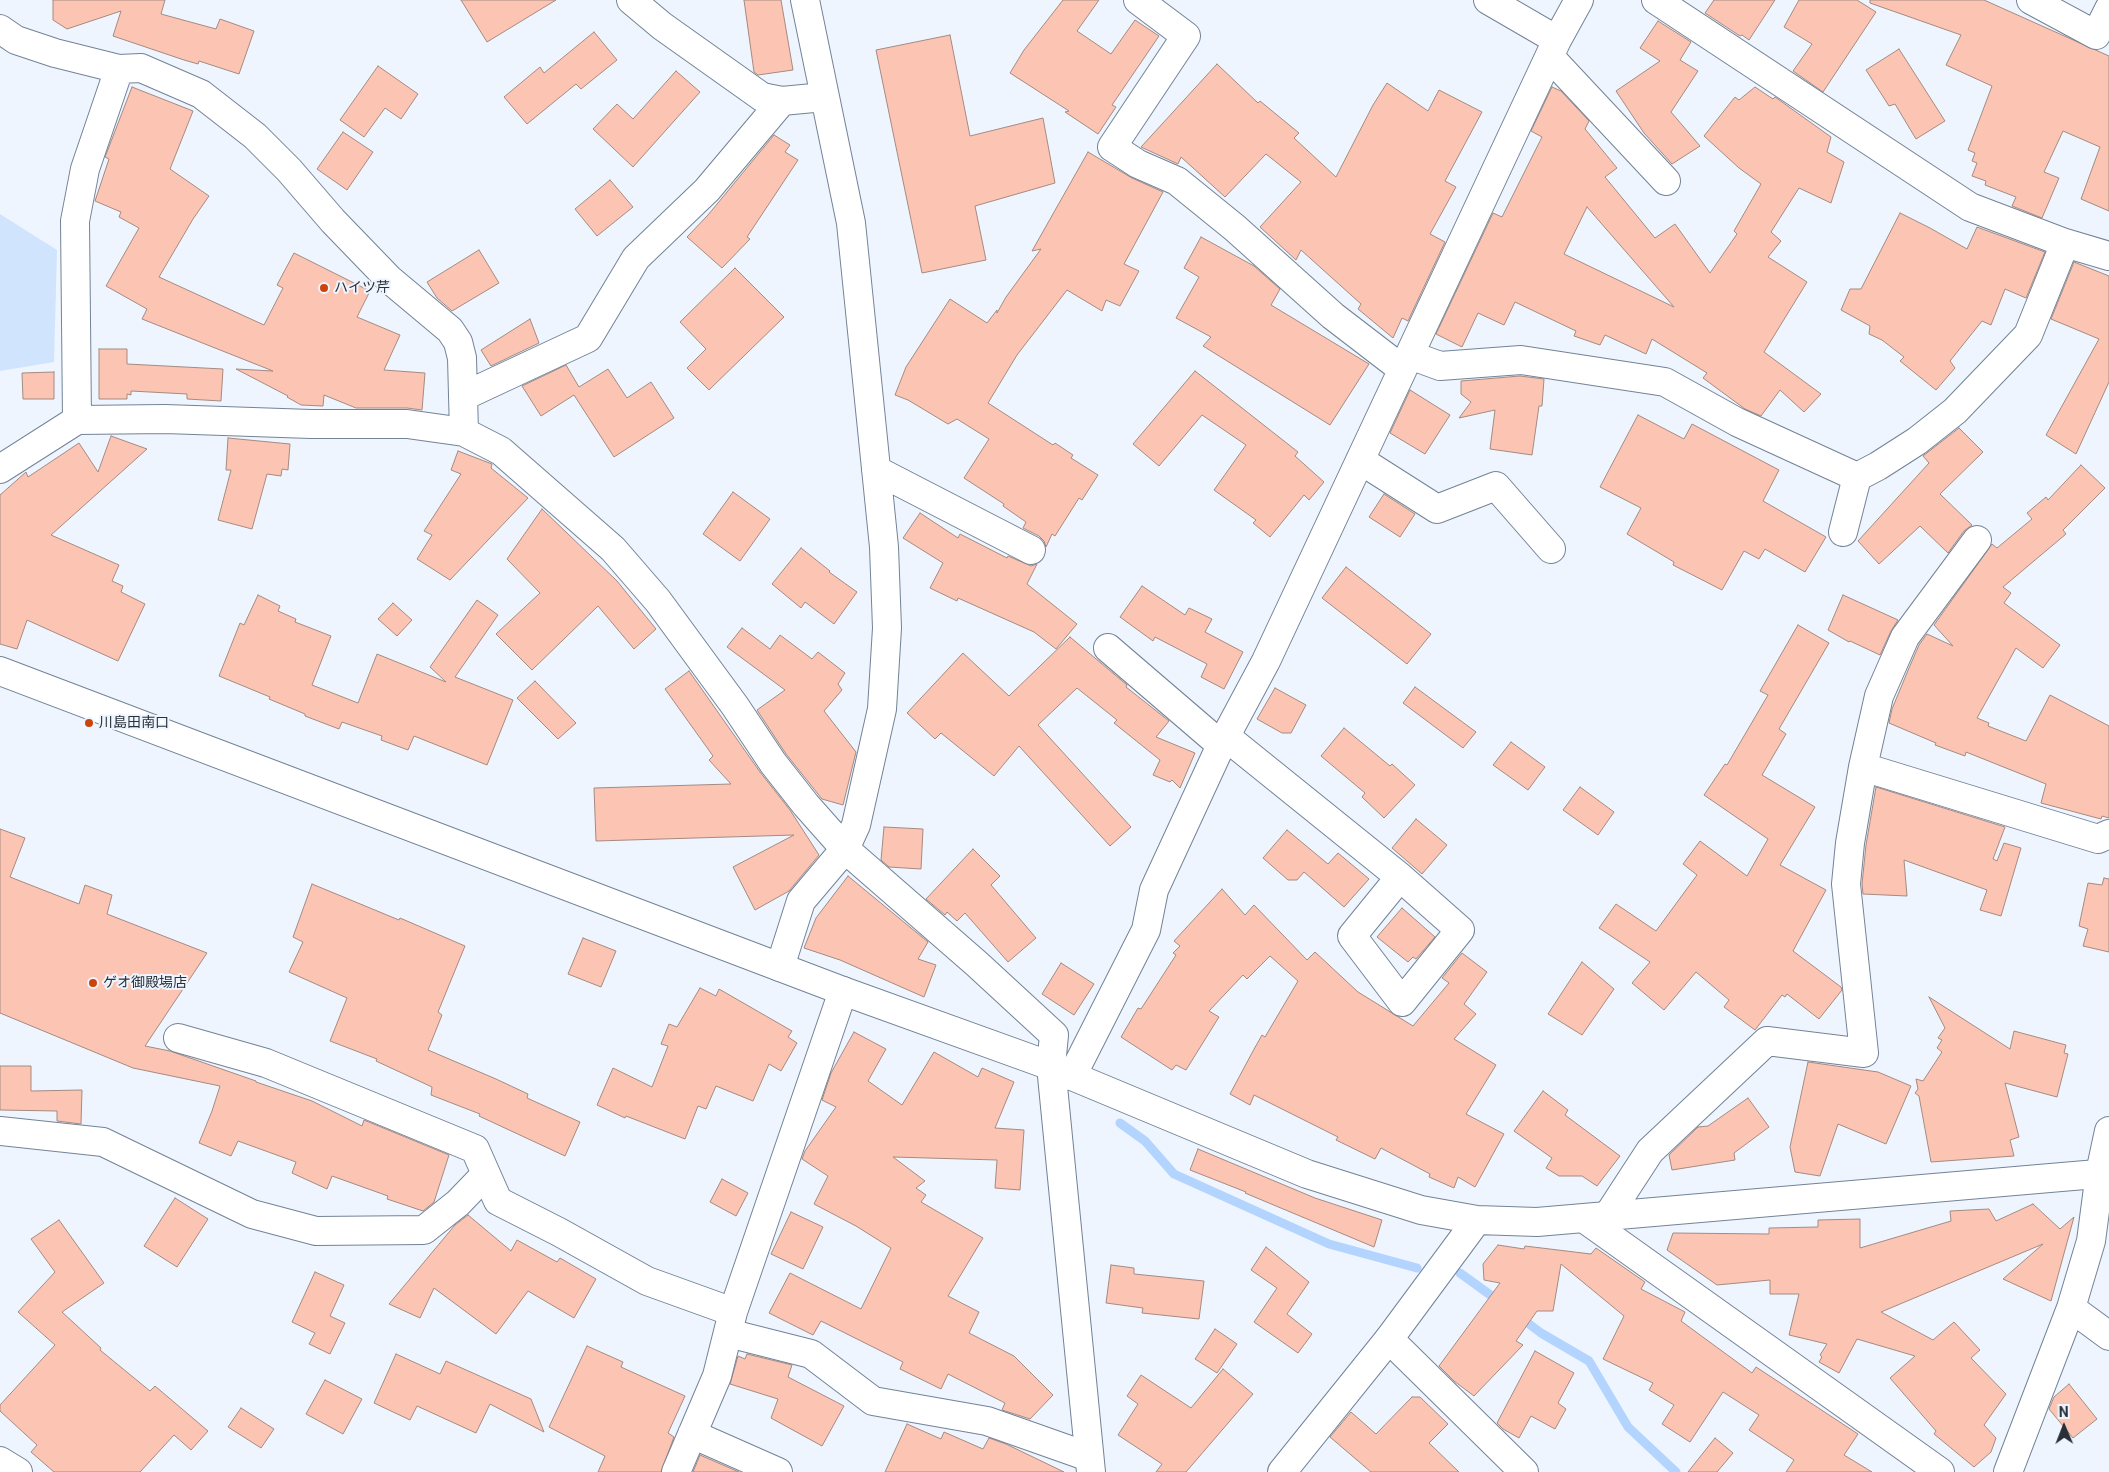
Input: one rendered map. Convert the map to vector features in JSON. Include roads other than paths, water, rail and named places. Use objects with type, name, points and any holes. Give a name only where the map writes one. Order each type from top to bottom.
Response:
[{"type":"street","points":[[631,0],[662,26],[762,97],[782,101],[824,97]]},
{"type":"street","points":[[780,967],[801,902],[845,849],[856,825],[882,709],[887,628],[884,547],[851,223],[805,0]]},
{"type":"street","points":[[1138,0],[1186,36],[1112,147],[1138,164],[1177,181],[1235,228],[1333,316],[1406,362],[1440,366],[1521,360],[1665,382],[1737,422],[1856,477]]},
{"type":"street","points":[[1488,0],[1554,48],[1666,181]]},
{"type":"street","points":[[1062,1071],[1146,930],[1154,890],[1223,741],[1266,661],[1578,0]]},
{"type":"street","points":[[1656,0],[1970,208],[2065,244],[2109,256]]},
{"type":"street","points":[[2031,0],[2102,38],[2109,9]]},
{"type":"street","points":[[0,29],[16,40],[55,53],[118,69],[141,68],[201,94],[255,136],[290,170],[333,221],[389,279],[450,330],[458,342],[462,358],[464,432]]},
{"type":"street","points":[[77,420],[75,221],[85,169],[118,69]]},
{"type":"street","points":[[464,396],[588,338],[636,258],[707,190],[782,101]]},
{"type":"street","points":[[1856,477],[1878,466],[1917,441],[1955,411],[2028,335],[2065,244]]},
{"type":"street","points":[[0,469],[77,420],[165,419],[311,424],[407,424],[464,432],[501,451],[613,549],[664,608],[735,706],[773,763],[806,805],[845,849],[977,964],[1054,1035],[1062,1071],[1090,1464],[987,1421],[873,1401],[811,1354],[730,1323],[647,1282],[559,1232],[498,1201],[475,1149],[266,1063],[178,1038]]},
{"type":"street","points":[[1360,460],[1436,509],[1496,486],[1551,549]]},
{"type":"street","points":[[876,470],[1031,550]]},
{"type":"street","points":[[1843,532],[1856,477]]},
{"type":"street","points":[[1596,1218],[1650,1151],[1767,1041],[1864,1052],[1846,884],[1850,843],[1879,696],[1905,637],[1977,540]]},
{"type":"street","points":[[1108,648],[1223,741],[1400,877]]},
{"type":"street","points":[[0,670],[780,967],[1062,1071],[1307,1174],[1420,1210],[1477,1220],[1537,1222],[2105,1173]]},
{"type":"street","points":[[1864,767],[2098,839],[2109,834]]},
{"type":"street","points":[[676,1472],[717,1376],[730,1323],[843,990]]},
{"type":"street","points":[[2008,1472],[2071,1308],[2092,1241],[2105,1173],[2109,1131]]},
{"type":"street","points":[[0,1132],[103,1142],[252,1214],[316,1232],[424,1230],[458,1203],[486,1176]]},
{"type":"street","points":[[1596,1218],[1940,1472]]},
{"type":"street","points":[[1282,1472],[1389,1339],[1477,1220]]},
{"type":"street","points":[[2071,1308],[2109,1336]]},
{"type":"street","points":[[1389,1339],[1524,1472]]},
{"type":"street","points":[[692,1434],[778,1472]]},
{"type":"waterway","points":[[1120,1123],[1145,1141],[1174,1174],[1329,1244],[1417,1268]]},
{"type":"waterway","points":[[1460,1273],[1500,1302]]},
{"type":"waterway","points":[[1520,1317],[1541,1333],[1589,1361],[1628,1427],[1676,1472]]},
{"type":"place","name":"ハイツ芹","points":[[324,288]]},
{"type":"place","name":"川島田南口","points":[[89,723]]},
{"type":"place","name":"ゲオ御殿場店","points":[[93,983]]}]
